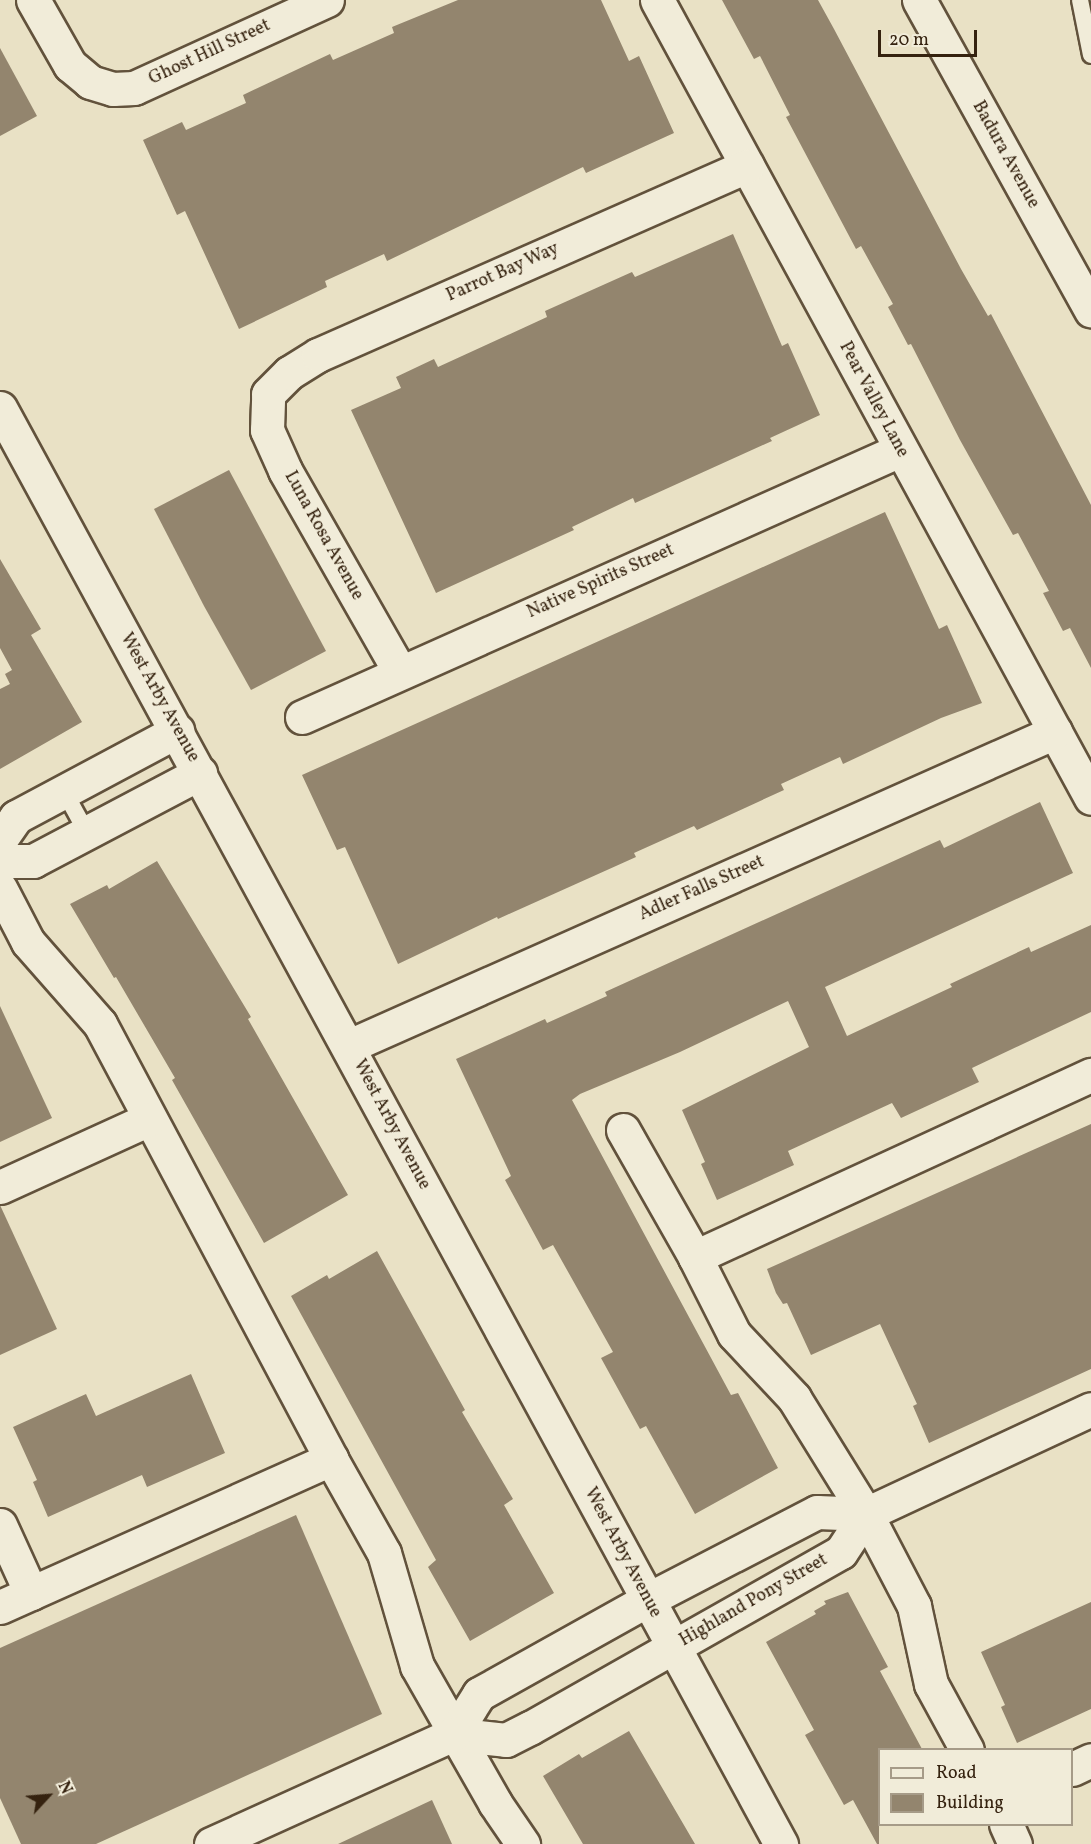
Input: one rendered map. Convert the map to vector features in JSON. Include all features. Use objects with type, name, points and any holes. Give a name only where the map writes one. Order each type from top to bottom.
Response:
[{"type":"street","name":"Ghost Hill Street","points":[[33,0],[70,65],[90,82],[113,89],[135,88],[327,0]]},
{"type":"street","name":"Pear Valley Lane","points":[[657,0],[1091,798]]},
{"type":"street","name":"Badura Avenue","points":[[919,0],[1091,310]]},
{"type":"street","name":"Parrot Bay Way","points":[[268,394],[288,372],[318,355],[747,166]]},
{"type":"street","name":"Luna Rosa Avenue","points":[[268,394],[267,430],[285,470],[400,672]]},
{"type":"street","name":"West Arby Avenue","points":[[0,408],[781,1844]]},
{"type":"street","name":"Native Spirits Street","points":[[302,717],[900,450]]},
{"type":"street","points":[[0,840],[16,817],[177,730]]},
{"type":"street","name":"Adler Falls Street","points":[[349,1047],[1055,732]]},
{"type":"street","points":[[0,861],[33,861],[200,773]]},
{"type":"street","points":[[0,888],[28,942],[100,1024],[331,1459],[384,1553],[399,1611],[417,1666],[495,1803],[523,1844]]},
{"type":"street","points":[[695,1257],[1091,1075]]},
{"type":"street","points":[[0,1187],[150,1119]]},
{"type":"street","points":[[623,1130],[695,1257],[734,1334],[794,1398],[866,1514],[914,1606],[931,1684],[966,1748]]},
{"type":"street","points":[[211,1844],[454,1734],[479,1694],[647,1600],[817,1512],[866,1514],[1091,1409]]},
{"type":"street","points":[[0,1607],[331,1459]]},
{"type":"street","name":"Highland Pony Street","points":[[454,1734],[506,1740],[841,1552],[866,1514]]},
{"type":"street","points":[[0,1525],[31,1593]]},
{"type":"street","points":[[1073,1768],[1091,1760]]},
{"type":"street","points":[[1007,1826],[1015,1844]]},
{"type":"lane","points":[[1080,0],[1091,55]]},
{"type":"lane","points":[[64,791],[87,833]]},
{"type":"building","points":[[458,0],[601,0],[629,61],[639,56],[674,133],[586,173],[583,167],[387,261],[384,254],[325,281],[327,287],[239,329],[185,211],[177,215],[143,140],[182,122],[186,130],[246,103],[243,95],[330,54],[333,60],[394,33],[392,27]]},
{"type":"building","points":[[722,0],[818,0],[961,269],[988,316],[991,314],[1091,505],[1091,668],[1070,628],[1063,631],[1043,593],[1049,591],[1018,533],[1013,535],[960,440],[911,344],[908,345],[888,307],[893,304],[861,246],[856,249],[786,117],[790,115],[760,56],[754,59]]},
{"type":"building","points":[[0,48],[37,116],[0,136]]},
{"type":"building","points":[[733,234],[782,346],[788,343],[820,415],[770,438],[772,441],[635,503],[633,498],[572,527],[574,530],[436,593],[351,410],[401,388],[396,377],[434,359],[438,367],[547,317],[545,311],[632,272],[635,277]]},
{"type":"building","points":[[229,470],[326,651],[251,690],[154,509]]},
{"type":"building","points":[[885,512],[939,629],[947,625],[982,703],[941,718],[843,764],[840,757],[781,784],[784,790],[697,830],[694,826],[634,853],[636,857],[498,919],[497,917],[398,964],[345,847],[337,850],[302,775]]},
{"type":"building","points":[[0,559],[41,629],[31,635],[82,722],[0,769],[0,689],[10,684],[5,674],[12,670],[0,648]]},
{"type":"building","points":[[1040,802],[1073,873],[825,987],[847,1036],[952,987],[950,984],[1029,947],[1031,952],[1091,925],[1091,1012],[972,1068],[979,1082],[901,1118],[892,1103],[788,1151],[794,1165],[717,1200],[701,1164],[705,1162],[682,1110],[809,1047],[788,1001],[680,1052],[580,1094],[572,1100],[731,1395],[738,1393],[778,1468],[695,1514],[646,1426],[640,1429],[601,1358],[613,1352],[553,1245],[543,1250],[505,1180],[511,1176],[456,1059],[545,1019],[547,1023],[607,996],[605,992],[940,840],[944,848]]},
{"type":"building","points":[[157,861],[251,1017],[248,1019],[348,1195],[264,1243],[172,1080],[175,1078],[70,904],[107,885],[109,889]]},
{"type":"building","points":[[0,1006],[52,1118],[0,1142]]},
{"type":"building","points":[[1091,1124],[1091,1369],[929,1443],[913,1406],[917,1404],[880,1324],[811,1355],[787,1303],[783,1304],[776,1293],[767,1269]]},
{"type":"building","points":[[0,1205],[57,1329],[0,1355]]},
{"type":"building","points":[[377,1251],[465,1410],[462,1412],[513,1499],[504,1505],[554,1593],[470,1641],[428,1567],[436,1560],[291,1296],[327,1275],[329,1279]]},
{"type":"building","points":[[191,1374],[225,1453],[147,1487],[142,1475],[48,1517],[33,1482],[37,1480],[13,1427],[86,1394],[96,1416]]},
{"type":"building","points":[[296,1515],[382,1714],[96,1844],[21,1844],[0,1798],[0,1648]]},
{"type":"building","points":[[848,1592],[888,1667],[880,1671],[921,1748],[878,1748],[879,1844],[853,1800],[844,1805],[805,1735],[814,1730],[766,1642],[816,1614],[814,1611],[826,1604],[824,1601]]},
{"type":"building","points":[[1091,1602],[1091,1709],[1017,1743],[1001,1707],[1005,1705],[981,1652]]},
{"type":"building","points":[[629,1731],[695,1844],[583,1844],[543,1776],[579,1754],[582,1758]]},
{"type":"building","points":[[432,1800],[452,1844],[338,1844]]}]
